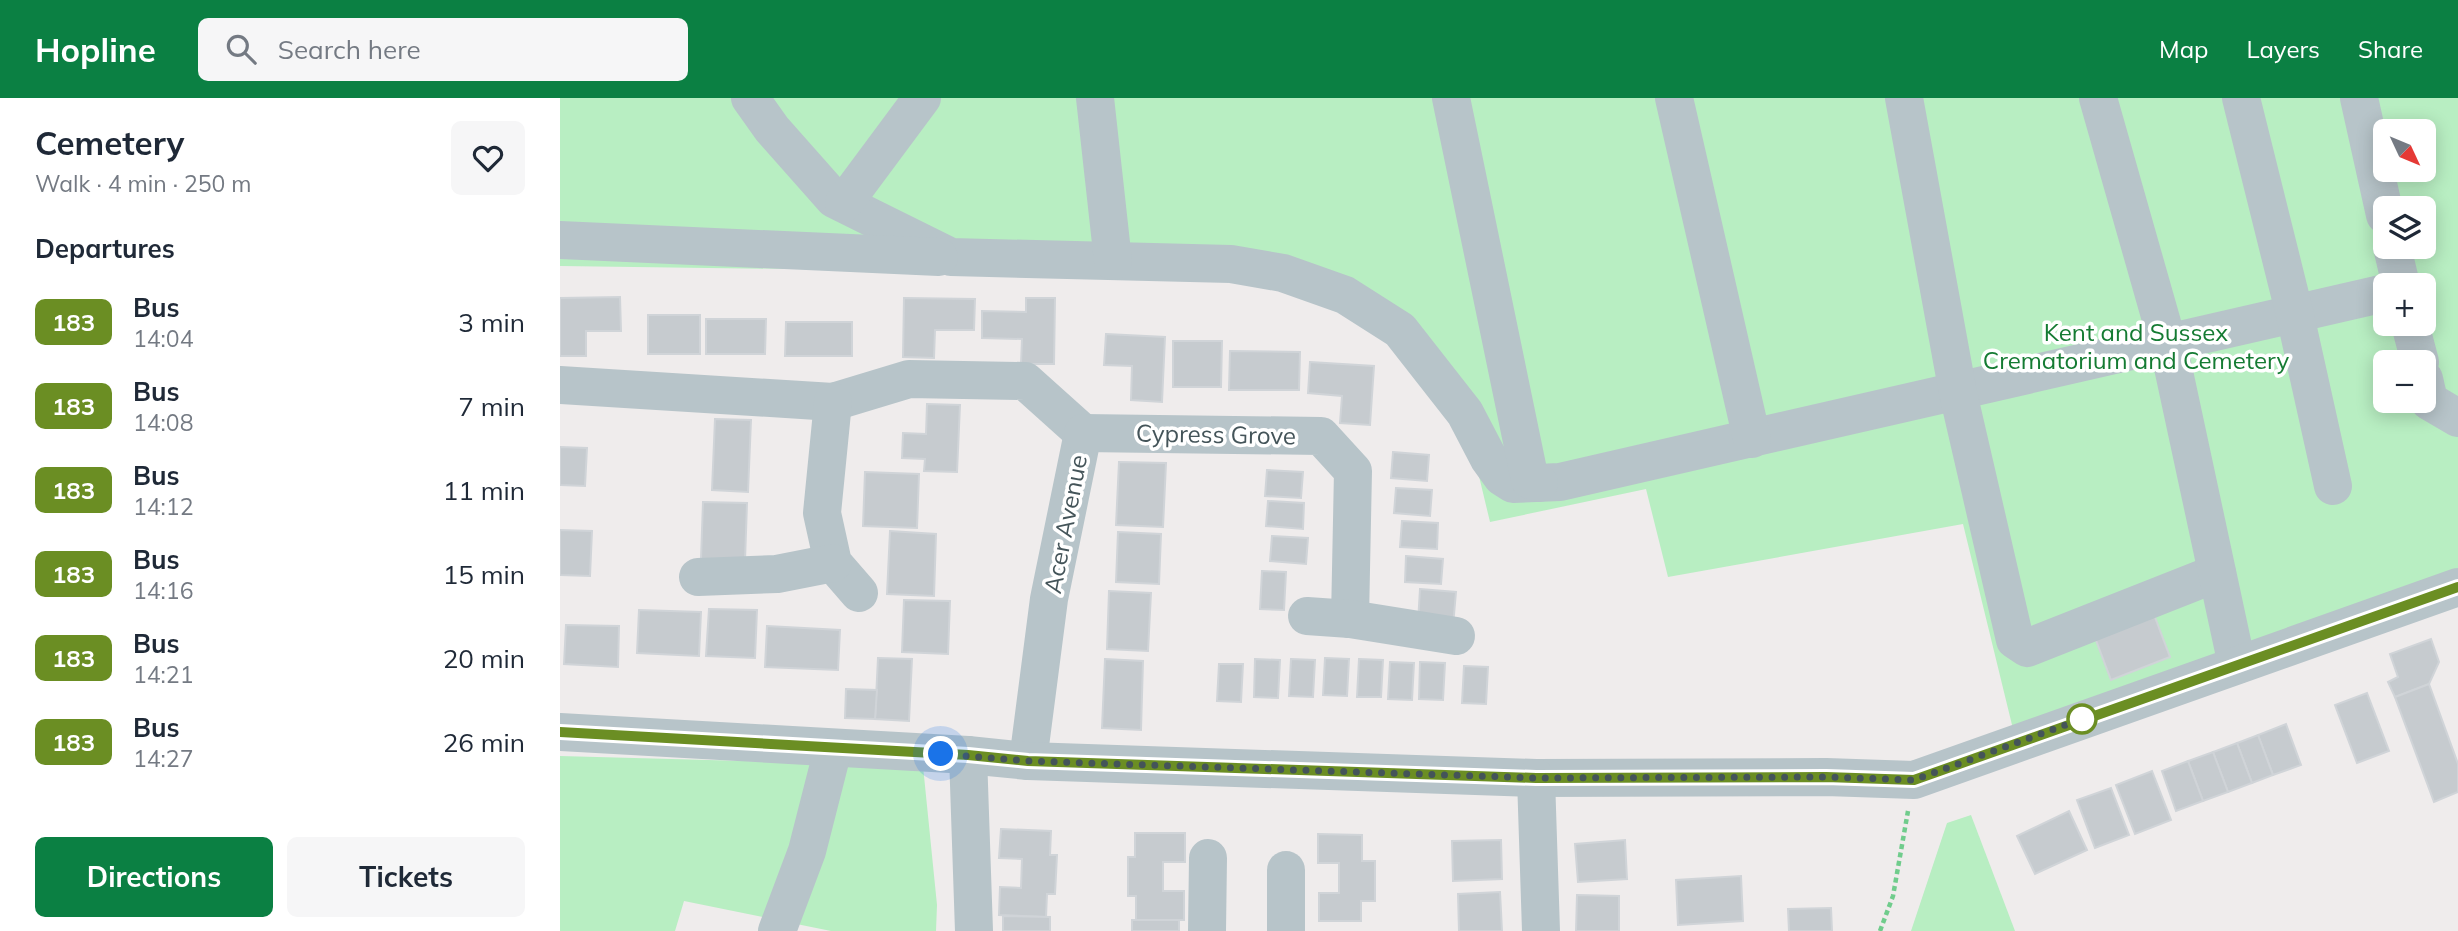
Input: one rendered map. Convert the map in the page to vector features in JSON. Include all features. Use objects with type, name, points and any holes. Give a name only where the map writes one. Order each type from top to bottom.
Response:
[{"type":"street","points":[[750,98],[772,129],[834,199],[951,257]]},
{"type":"street","points":[[844,203],[922,98]]},
{"type":"street","points":[[1095,98],[1112,261]]},
{"type":"street","points":[[1451,98],[1530,480],[1539,483]]},
{"type":"street","points":[[1674,98],[1752,439]]},
{"type":"street","points":[[1904,98],[1958,393],[2015,640],[2027,648],[2217,573]]},
{"type":"street","points":[[2098,98],[2168,344],[2237,665]]},
{"type":"street","points":[[2241,98],[2295,314],[2333,486]]},
{"type":"street","points":[[2359,98],[2381,196]]},
{"type":"street","points":[[560,240],[951,257],[1231,264],[1283,273],[1345,295],[1400,330],[1465,413],[1489,459],[1502,477],[1513,484],[1560,482],[2373,296]]},
{"type":"street","name":"Acer Avenue","points":[[560,385],[833,402],[909,379],[1025,381],[1083,433],[1049,599],[1028,761]]},
{"type":"street","points":[[833,402],[822,513],[833,563],[859,593]]},
{"type":"street","points":[[2436,405],[2458,418]]},
{"type":"street","name":"Cypress Grove","points":[[1083,433],[1321,436],[1353,471],[1350,619]]},
{"type":"street","points":[[698,577],[777,574],[833,563]]},
{"type":"street","points":[[560,732],[968,755],[1028,761],[1536,778],[1826,777],[1914,780],[2458,587]]},
{"type":"street","points":[[1307,615],[1456,636]]},
{"type":"street","points":[[777,931],[807,851],[834,749]]},
{"type":"street","points":[[968,755],[974,931]]},
{"type":"street","points":[[1536,778],[1541,931]]},
{"type":"street","points":[[1207,931],[1208,858]]},
{"type":"street","points":[[1286,870],[1286,931]]},
{"type":"path","points":[[1880,931],[1893,896],[1914,780]]},
{"type":"green space","name":"Kent and Sussex Crematorium and Cemetery","points":[[560,98],[2458,98],[2458,568],[2013,729],[1963,524],[1668,577],[1646,489],[1490,522],[1472,447],[1383,330],[1256,275],[560,266]]},
{"type":"green space","points":[[560,756],[923,766],[937,905],[936,931],[831,931],[684,901],[675,931],[560,931]]},
{"type":"green space","points":[[1971,815],[2015,931],[1911,931],[1947,823]]},
{"type":"building","points":[[620,297],[621,331],[586,331],[586,356],[560,356],[560,298]]},
{"type":"building","points":[[904,298],[975,299],[974,330],[935,330],[934,358],[903,357]]},
{"type":"building","points":[[1026,298],[1055,298],[1054,364],[1021,364],[1022,339],[982,338],[982,311],[1026,312]]},
{"type":"building","points":[[648,315],[700,315],[700,354],[648,354]]},
{"type":"building","points":[[706,319],[766,319],[765,354],[706,354]]},
{"type":"building","points":[[786,322],[852,322],[852,356],[785,356]]},
{"type":"building","points":[[1106,334],[1165,337],[1162,402],[1131,400],[1132,366],[1104,365]]},
{"type":"building","points":[[1173,341],[1222,341],[1221,387],[1173,387]]},
{"type":"building","points":[[1230,351],[1300,352],[1299,390],[1229,390]]},
{"type":"building","points":[[1310,362],[1374,366],[1370,425],[1340,423],[1342,396],[1308,393]]},
{"type":"building","points":[[927,404],[960,405],[957,472],[924,471],[925,459],[902,458],[903,433],[926,434]]},
{"type":"building","points":[[715,419],[751,420],[748,492],[712,490]]},
{"type":"building","points":[[560,447],[587,448],[585,486],[560,485]]},
{"type":"building","points":[[1393,452],[1429,455],[1427,481],[1391,478]]},
{"type":"building","points":[[1119,462],[1166,463],[1163,527],[1116,525]]},
{"type":"building","points":[[1267,470],[1303,472],[1301,498],[1265,496]]},
{"type":"building","points":[[865,472],[919,474],[917,528],[863,526]]},
{"type":"building","points":[[1396,488],[1432,490],[1430,516],[1394,513]]},
{"type":"building","points":[[1268,501],[1304,503],[1303,529],[1266,526]]},
{"type":"building","points":[[703,502],[747,503],[745,561],[701,559]]},
{"type":"building","points":[[1402,521],[1438,523],[1437,549],[1400,547]]},
{"type":"building","points":[[560,530],[592,531],[590,576],[560,575]]},
{"type":"building","points":[[890,531],[936,534],[934,596],[887,594]]},
{"type":"building","points":[[1118,532],[1161,534],[1159,584],[1116,582]]},
{"type":"building","points":[[1272,536],[1308,538],[1306,564],[1270,561]]},
{"type":"building","points":[[1406,556],[1443,559],[1441,584],[1405,582]]},
{"type":"building","points":[[1262,571],[1286,572],[1284,610],[1260,609]]},
{"type":"building","points":[[1420,589],[1456,592],[1453,626],[1418,623]]},
{"type":"building","points":[[1109,591],[1151,593],[1148,651],[1107,649]]},
{"type":"building","points":[[904,600],[950,601],[948,654],[902,652]]},
{"type":"building","points":[[709,609],[757,610],[755,658],[706,656]]},
{"type":"building","points":[[639,610],[701,612],[699,656],[637,653]]},
{"type":"building","points":[[2153,612],[2170,657],[2111,680],[2094,635]]},
{"type":"building","points":[[566,625],[619,626],[618,667],[564,664]]},
{"type":"building","points":[[767,626],[840,630],[838,670],[765,667]]},
{"type":"building","points":[[2431,639],[2439,662],[2429,684],[2395,697],[2388,682],[2398,677],[2390,654]]},
{"type":"building","points":[[878,658],[912,659],[909,721],[875,719]]},
{"type":"building","points":[[1325,658],[1349,659],[1347,696],[1323,695]]},
{"type":"building","points":[[1105,659],[1143,661],[1141,730],[1102,728]]},
{"type":"building","points":[[1255,659],[1280,660],[1278,698],[1254,697]]},
{"type":"building","points":[[1291,659],[1315,660],[1313,697],[1289,696]]},
{"type":"building","points":[[1359,659],[1383,660],[1381,697],[1357,697]]},
{"type":"building","points":[[1390,662],[1414,663],[1412,700],[1388,699]]},
{"type":"building","points":[[1420,662],[1445,663],[1443,700],[1419,699]]},
{"type":"building","points":[[1219,664],[1243,664],[1241,702],[1217,701]]},
{"type":"building","points":[[1464,666],[1488,667],[1486,704],[1462,703]]},
{"type":"building","points":[[2429,684],[2458,764],[2458,792],[2434,802],[2395,697]]},
{"type":"building","points":[[846,689],[877,690],[875,719],[845,718]]},
{"type":"building","points":[[2367,693],[2389,751],[2357,763],[2335,705]]},
{"type":"building","points":[[2286,724],[2301,765],[2273,775],[2258,735]]},
{"type":"building","points":[[2258,735],[2273,775],[2252,783],[2237,743]]},
{"type":"building","points":[[2237,743],[2252,783],[2228,792],[2213,752]]},
{"type":"building","points":[[2213,752],[2228,792],[2203,801],[2188,761]]},
{"type":"building","points":[[2188,761],[2203,801],[2176,811],[2162,771]]},
{"type":"building","points":[[2152,771],[2171,820],[2135,834],[2116,785]]},
{"type":"building","points":[[2111,788],[2129,835],[2095,848],[2077,800]]},
{"type":"building","points":[[2069,811],[2087,850],[2035,874],[2017,836]]},
{"type":"building","points":[[1001,829],[1051,831],[1050,855],[1057,855],[1055,894],[1047,894],[1046,917],[999,915],[1000,887],[1021,888],[1022,859],[999,858]]},
{"type":"building","points":[[1135,833],[1185,833],[1185,862],[1163,862],[1163,891],[1184,891],[1184,920],[1136,920],[1136,896],[1128,896],[1128,857],[1135,857]]},
{"type":"building","points":[[1318,834],[1362,835],[1362,861],[1375,861],[1375,901],[1361,901],[1361,921],[1319,921],[1319,893],[1339,893],[1339,863],[1318,863]]},
{"type":"building","points":[[1501,840],[1502,879],[1453,881],[1452,841]]},
{"type":"building","points":[[1625,840],[1627,879],[1578,882],[1575,844]]},
{"type":"building","points":[[1741,876],[1743,921],[1678,925],[1676,880]]},
{"type":"building","points":[[1500,892],[1502,931],[1459,931],[1458,894]]},
{"type":"building","points":[[1577,895],[1619,896],[1619,931],[1576,931]]},
{"type":"building","points":[[1831,908],[1832,931],[1789,931],[1788,909]]},
{"type":"building","points":[[1003,916],[1050,917],[1050,931],[1003,931]]},
{"type":"building","points":[[1132,920],[1179,920],[1179,931],[1132,931]]},
{"type":"bus line","name":"183","points":[[560,732],[968,755],[1028,761],[1536,778],[1826,777],[1914,780],[2458,587]]},
{"type":"route","points":[[941,754],[1028,761],[1536,778],[1826,777],[1914,780],[2082,719]]}]
